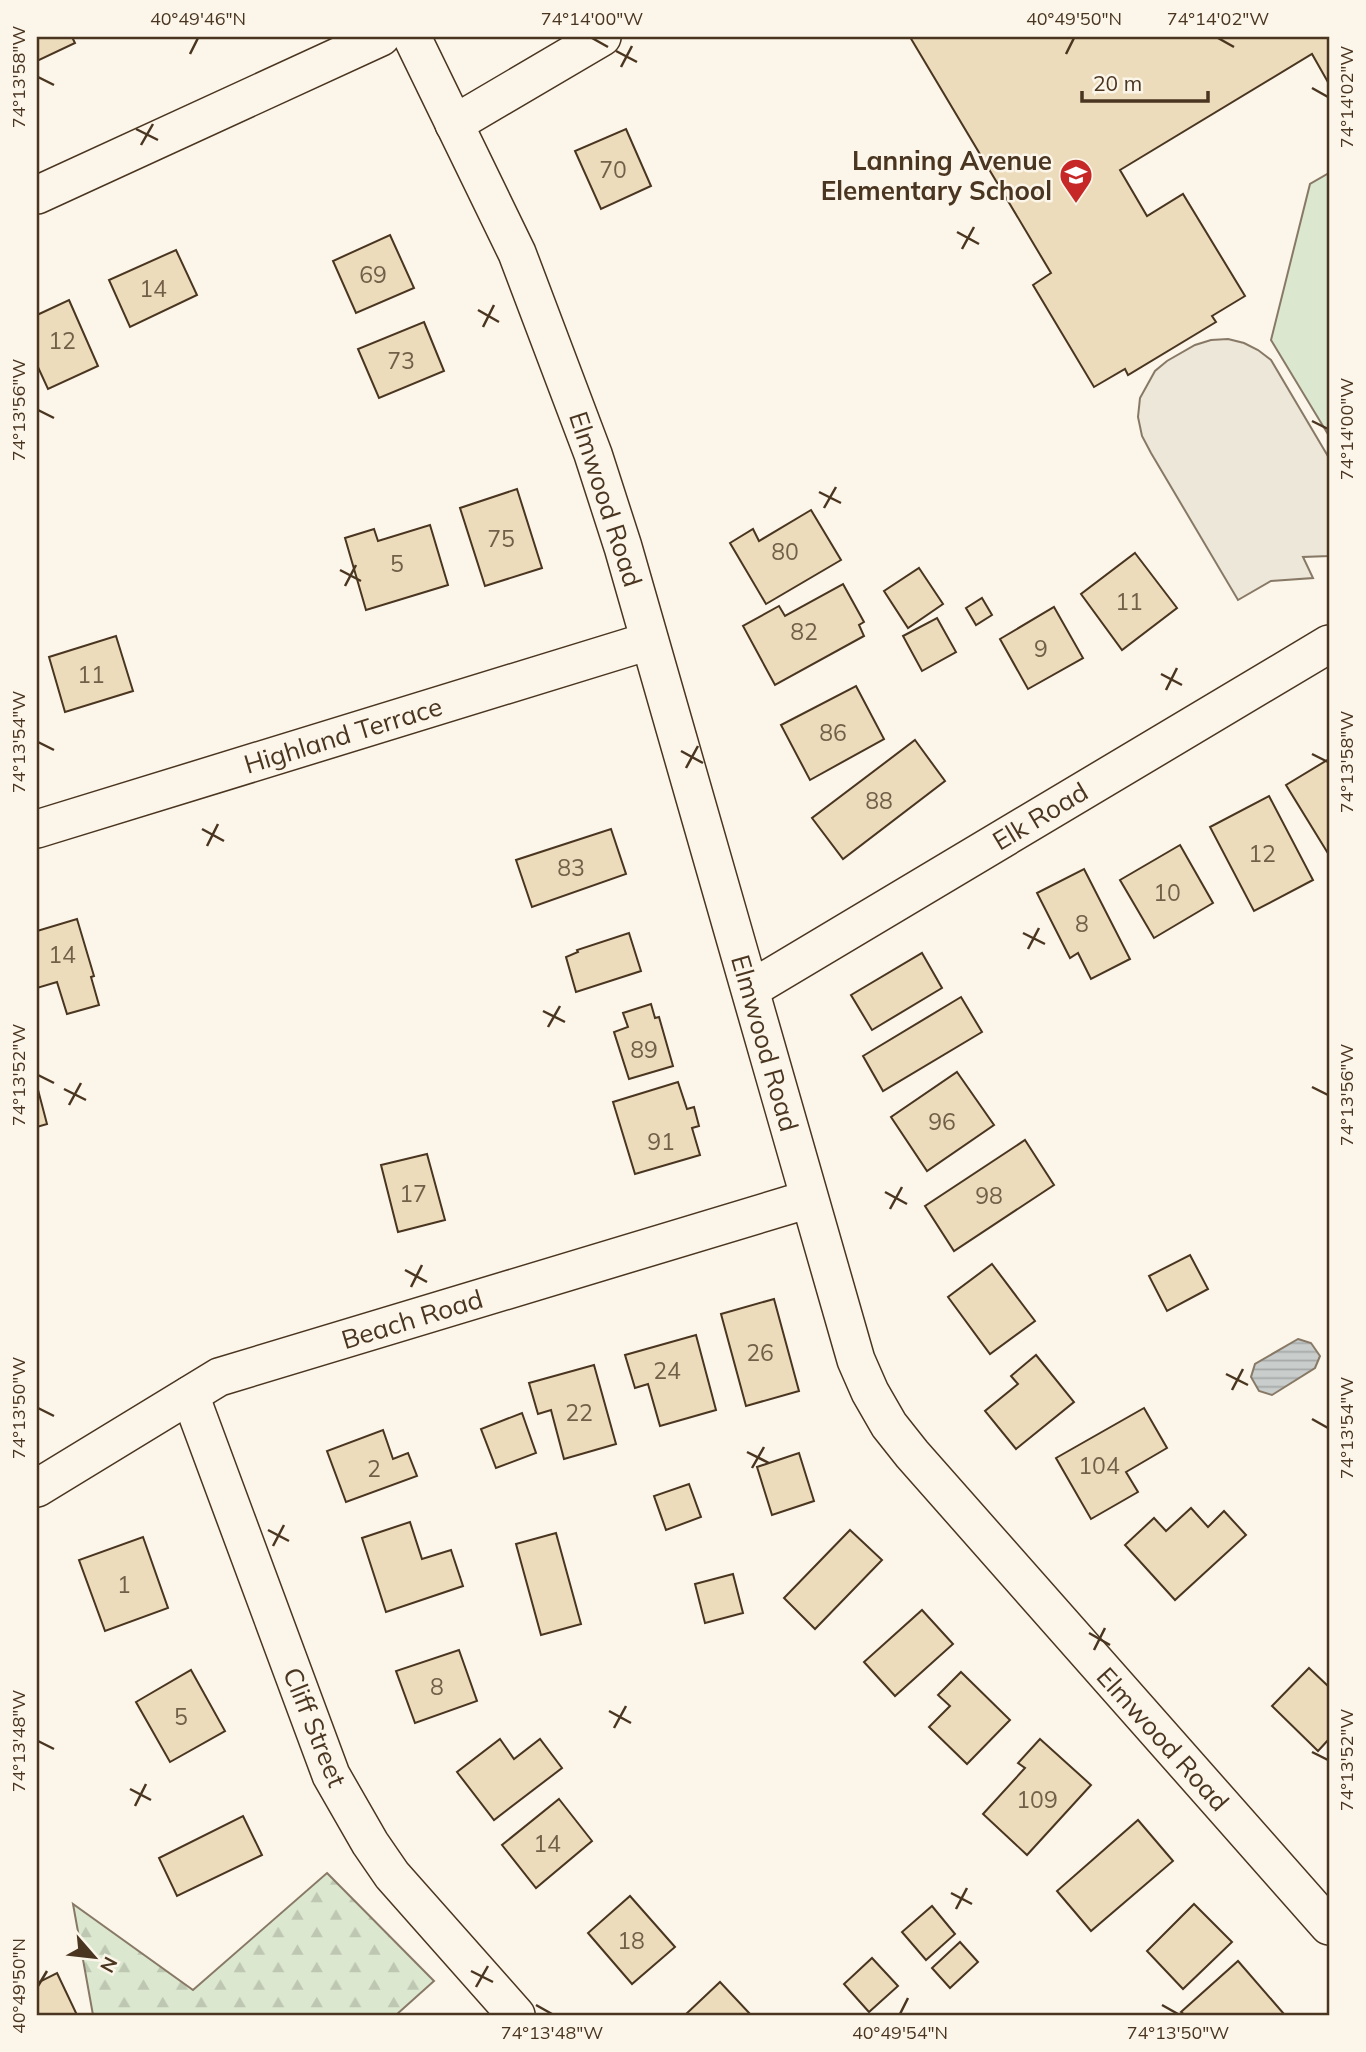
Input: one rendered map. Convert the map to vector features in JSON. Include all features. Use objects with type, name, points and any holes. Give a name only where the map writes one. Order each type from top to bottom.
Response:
[{"type":"street","points":[[37,195],[381,37]]},
{"type":"street","name":"Elmwood Road","points":[[412,37],[517,253],[593,454],[751,989],[808,1199],[856,1360],[870,1392],[889,1425],[1329,1926]]},
{"type":"street","points":[[454,124],[602,37]]},
{"type":"street","name":"Highland Terrace","points":[[37,829],[649,641]]},
{"type":"street","name":"Elk Road","points":[[751,989],[1329,644]]},
{"type":"street","name":"Beach Road","points":[[37,1488],[219,1377],[808,1199]]},
{"type":"street","name":"Cliff Street","points":[[190,1395],[331,1775],[349,1810],[392,1875],[516,2015]]},
{"type":"green space","points":[[1329,173],[1329,436],[1271,340],[1310,184]]},
{"type":"green space","points":[[327,1873],[434,1981],[396,2015],[93,2015],[73,1904],[193,1990]]},
{"type":"shaded area","points":[[1228,339],[1244,343],[1271,360],[1329,458],[1329,556],[1303,557],[1313,578],[1271,581],[1238,600],[1151,453],[1142,436],[1138,417],[1140,398],[1155,371],[1195,345]]},
{"type":"shaded area","points":[[1298,1339],[1311,1343],[1320,1356],[1315,1368],[1272,1395],[1259,1391],[1251,1377],[1255,1364]]},
{"type":"building","points":[[37,37],[72,37],[75,43],[37,61]]},
{"type":"building","name":"Lanning Avenue Elementary School","points":[[910,37],[1329,37],[1329,84],[1312,54],[1120,170],[1147,216],[1183,194],[1245,296],[1212,316],[1216,322],[1128,375],[1125,369],[1094,387],[1033,285],[1051,273]]},
{"type":"building","points":[[626,129],[651,186],[601,209],[575,151]]},
{"type":"building","points":[[390,235],[414,288],[356,313],[333,261]]},
{"type":"building","points":[[176,250],[197,295],[130,327],[109,280]]},
{"type":"building","points":[[69,300],[98,366],[48,389],[37,365],[37,315]]},
{"type":"building","points":[[424,322],[444,371],[379,398],[358,349]]},
{"type":"building","points":[[517,489],[542,568],[485,586],[460,508]]},
{"type":"building","points":[[811,510],[841,560],[766,604],[730,543],[753,529],[759,541]]},
{"type":"building","points":[[430,525],[448,585],[366,610],[345,538],[374,529],[378,541]]},
{"type":"building","points":[[1135,553],[1177,608],[1122,650],[1081,594]]},
{"type":"building","points":[[919,568],[943,604],[908,628],[884,591]]},
{"type":"building","points":[[843,584],[864,622],[859,625],[864,636],[775,685],[743,626],[779,606],[785,616]]},
{"type":"building","points":[[982,598],[992,615],[976,625],[966,608]]},
{"type":"building","points":[[1054,607],[1083,658],[1028,689],[1000,639]]},
{"type":"building","points":[[937,618],[956,652],[922,671],[903,636]]},
{"type":"building","points":[[116,636],[133,691],[65,712],[49,657]]},
{"type":"building","points":[[856,686],[884,739],[810,780],[781,725]]},
{"type":"building","points":[[915,740],[945,781],[843,859],[812,818]]},
{"type":"building","points":[[1329,759],[1329,855],[1286,785]]},
{"type":"building","points":[[1269,796],[1313,880],[1254,911],[1210,827]]},
{"type":"building","points":[[611,829],[626,874],[532,907],[516,860]]},
{"type":"building","points":[[1180,845],[1213,903],[1154,938],[1120,880]]},
{"type":"building","points":[[1084,869],[1130,959],[1091,979],[1078,953],[1070,958],[1037,893]]},
{"type":"building","points":[[77,919],[94,976],[91,977],[99,1005],[67,1014],[57,982],[37,988],[37,931]]},
{"type":"building","points":[[629,933],[641,971],[576,992],[566,957],[578,952],[577,950]]},
{"type":"building","points":[[922,953],[942,988],[872,1030],[851,995]]},
{"type":"building","points":[[961,997],[982,1032],[883,1091],[863,1056]]},
{"type":"building","points":[[651,1004],[655,1018],[659,1017],[673,1066],[629,1079],[614,1032],[628,1027],[623,1013]]},
{"type":"building","points":[[957,1072],[994,1125],[927,1171],[891,1117]]},
{"type":"building","points":[[678,1082],[687,1109],[694,1107],[699,1126],[692,1128],[700,1155],[635,1174],[613,1102]]},
{"type":"building","points":[[37,1086],[47,1124],[37,1127]]},
{"type":"building","points":[[1025,1140],[1054,1185],[954,1251],[925,1206]]},
{"type":"building","points":[[427,1154],[445,1220],[398,1232],[381,1165]]},
{"type":"building","points":[[1190,1255],[1208,1289],[1167,1311],[1149,1276]]},
{"type":"building","points":[[992,1264],[1035,1321],[990,1354],[948,1297]]},
{"type":"building","points":[[774,1299],[799,1391],[746,1406],[721,1314]]},
{"type":"building","points":[[696,1335],[716,1410],[660,1426],[648,1384],[635,1388],[625,1355]]},
{"type":"building","points":[[1036,1355],[1074,1402],[1016,1449],[985,1411],[1018,1384],[1011,1376]]},
{"type":"building","points":[[594,1365],[616,1444],[564,1459],[551,1410],[538,1414],[529,1383]]},
{"type":"building","points":[[1144,1408],[1167,1448],[1126,1472],[1138,1492],[1091,1519],[1056,1458]]},
{"type":"building","points":[[522,1413],[536,1453],[496,1468],[481,1429]]},
{"type":"building","points":[[383,1430],[393,1459],[408,1453],[417,1476],[346,1502],[327,1451]]},
{"type":"building","points":[[799,1453],[814,1501],[772,1515],[757,1467]]},
{"type":"building","points":[[689,1484],[701,1517],[666,1530],[654,1496]]},
{"type":"building","points":[[1191,1508],[1208,1527],[1224,1511],[1246,1535],[1175,1600],[1125,1545],[1154,1518],[1166,1531]]},
{"type":"building","points":[[410,1522],[422,1559],[451,1550],[463,1586],[386,1612],[362,1538]]},
{"type":"building","points":[[850,1530],[882,1560],[815,1629],[784,1598]]},
{"type":"building","points":[[556,1533],[581,1624],[541,1635],[516,1544]]},
{"type":"building","points":[[143,1537],[168,1608],[105,1631],[79,1560]]},
{"type":"building","points":[[733,1574],[743,1613],[705,1623],[695,1584]]},
{"type":"building","points":[[922,1610],[953,1644],[895,1696],[864,1662]]},
{"type":"building","points":[[459,1650],[477,1701],[415,1723],[396,1671]]},
{"type":"building","points":[[1309,1668],[1329,1687],[1329,1739],[1318,1751],[1272,1706]]},
{"type":"building","points":[[191,1670],[225,1731],[170,1762],[136,1702]]},
{"type":"building","points":[[961,1672],[1010,1720],[967,1764],[929,1727],[950,1706],[938,1695]]},
{"type":"building","points":[[500,1739],[514,1759],[540,1739],[562,1768],[494,1820],[457,1772]]},
{"type":"building","points":[[1040,1739],[1091,1785],[1027,1855],[983,1814],[1025,1768],[1018,1763]]},
{"type":"building","points":[[559,1799],[592,1841],[536,1888],[502,1845]]},
{"type":"building","points":[[243,1816],[262,1855],[177,1896],[159,1858]]},
{"type":"building","points":[[1138,1820],[1173,1861],[1091,1931],[1057,1891]]},
{"type":"building","points":[[630,1896],[675,1947],[632,1984],[588,1933]]},
{"type":"building","points":[[1194,1904],[1232,1942],[1183,1989],[1147,1951]]},
{"type":"building","points":[[932,1906],[955,1934],[926,1960],[902,1932]]},
{"type":"building","points":[[960,1942],[978,1962],[950,1988],[932,1968]]},
{"type":"building","points":[[872,1958],[898,1986],[869,2012],[844,1984]]},
{"type":"building","points":[[1238,1961],[1284,2014],[1185,2015],[1181,2012]]},
{"type":"building","points":[[57,1973],[77,2015],[37,2015],[37,1983]]},
{"type":"building","points":[[720,1982],[751,2015],[685,2015]]},
{"type":"place","name":"Lanning Avenue Elementary School","points":[[1076,205]]}]
